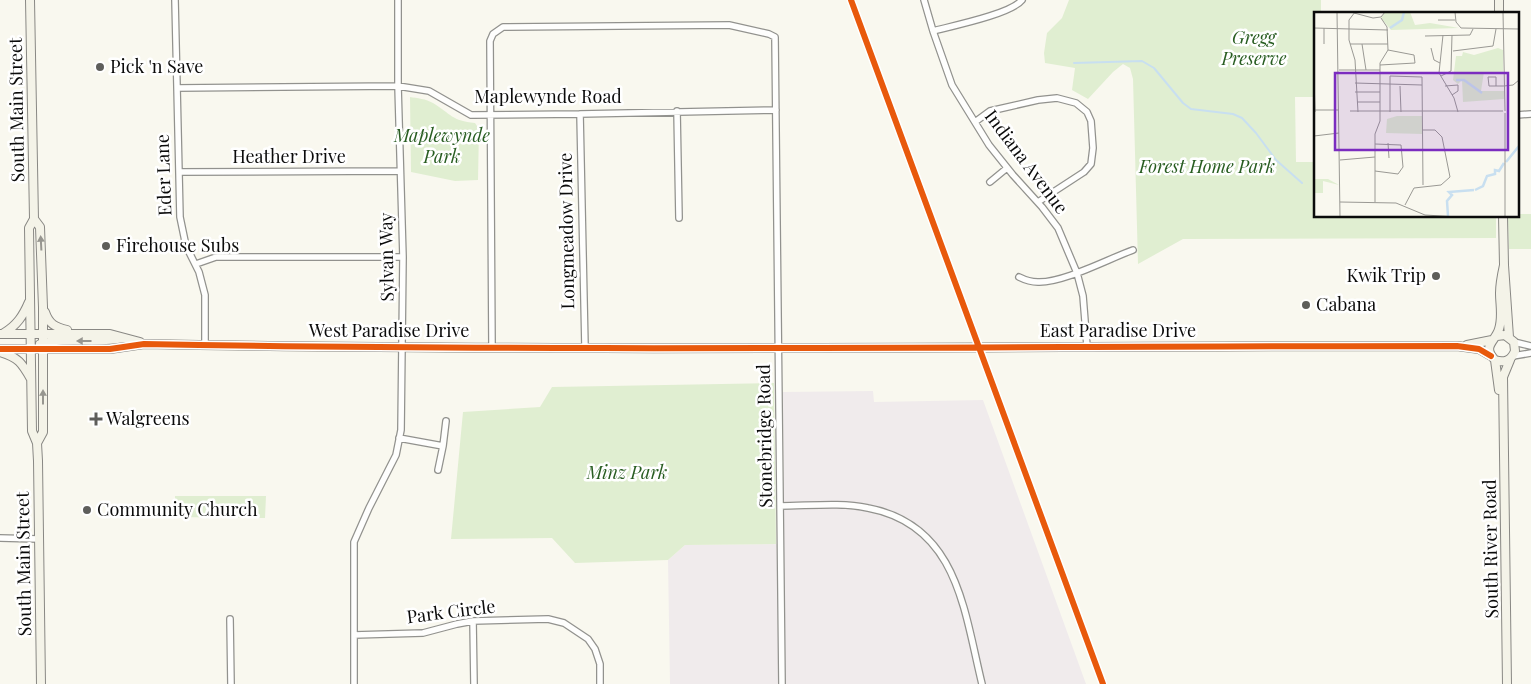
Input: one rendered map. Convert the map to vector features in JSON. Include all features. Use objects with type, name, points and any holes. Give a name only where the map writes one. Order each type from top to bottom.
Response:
[{"type":"street","name":"South Main Street","points":[[30,0],[34,219],[29,228],[32,431],[38,444],[41,684]]},
{"type":"street","name":"Eder Lane","points":[[175,0],[180,216],[186,246],[196,264],[205,295],[205,345]]},
{"type":"street","name":"Sylvan Way","points":[[354,684],[354,542],[396,455],[401,430],[403,257],[398,86],[398,0]]},
{"type":"street","name":"Indiana Avenue","points":[[924,0],[952,85],[989,144],[1058,228],[1077,273],[1083,296],[1087,346]]},
{"type":"street","points":[[933,31],[1003,12],[1019,4],[1022,0]]},
{"type":"street","name":"Stonebridge Road","points":[[490,114],[490,41],[493,34],[503,27],[729,25],[776,37],[782,684]]},
{"type":"street","name":"Maplewynde Road","points":[[177,88],[398,86],[429,91],[471,115],[776,110]]},
{"type":"street","points":[[975,122],[990,111],[1038,100],[1057,98],[1076,103],[1087,112],[1091,121],[1093,148],[1091,164],[1084,172],[1038,202]]},
{"type":"street","points":[[677,111],[679,218]]},
{"type":"street","points":[[490,114],[492,347]]},
{"type":"street","name":"Longmeadow Drive","points":[[580,114],[585,347]]},
{"type":"street","points":[[1518,115],[1531,114]]},
{"type":"street","points":[[990,182],[1007,168]]},
{"type":"street","name":"Heather Drive","points":[[178,172],[400,171]]},
{"type":"street","points":[[1503,218],[1504,265],[1515,352],[1512,358]]},
{"type":"street","name":"South Main Street","points":[[34,219],[40,227],[43,307],[44,432],[38,444]]},
{"type":"street","points":[[1019,277],[1029,281],[1049,282],[1077,273],[1133,250]]},
{"type":"street","points":[[196,264],[216,257],[403,257]]},
{"type":"street","points":[[1504,265],[1500,291],[1501,323],[1489,345],[1493,358],[1500,361],[1531,352]]},
{"type":"street","points":[[2,334],[18,323],[31,298]]},
{"type":"street","points":[[43,307],[47,320],[51,324],[79,333]]},
{"type":"street","name":"West Paradise Drive","points":[[2,334],[110,334],[144,344]]},
{"type":"street","points":[[1494,338],[1501,335],[1531,346]]},
{"type":"street","points":[[43,346],[51,341],[104,341],[124,338]]},
{"type":"street","name":"East Paradise Drive","points":[[1457,346],[1494,338]]},
{"type":"street","name":"West Paradise Drive","points":[[0,350],[43,346],[110,348],[144,344],[779,349]]},
{"type":"street","name":"East Paradise Drive","points":[[779,349],[1087,346],[1457,346],[1479,349],[1493,358]]},
{"type":"street","points":[[0,350],[19,361],[32,381]]},
{"type":"street","name":"South River Road","points":[[1493,358],[1504,414]]},
{"type":"street","name":"South River Road","points":[[1507,684],[1503,376],[1512,358]]},
{"type":"street","points":[[438,470],[446,421]]},
{"type":"street","points":[[400,438],[443,446]]},
{"type":"street","points":[[780,506],[854,506],[868,508],[888,513],[923,534],[939,550],[949,566],[956,584],[982,684]]},
{"type":"street","points":[[0,538],[39,539]]},
{"type":"street","points":[[230,620],[231,684]]},
{"type":"street","name":"Park Circle","points":[[354,635],[423,633],[473,622],[548,620],[564,623],[588,639],[595,649],[600,664],[600,684]]},
{"type":"street","points":[[473,622],[474,684]]},
{"type":"shaded area","points":[[873,391],[874,402],[983,400],[1086,684],[670,684],[668,560],[685,545],[784,544],[783,392]]},
{"type":"green space","name":"Forest Home Park","points":[[1069,0],[1321,0],[1321,12],[1314,12],[1314,97],[1295,97],[1296,162],[1314,162],[1314,218],[1496,218],[1496,238],[1183,239],[1138,264],[1133,79],[1130,68],[1123,64],[1088,99],[1072,90],[1075,68],[1045,63],[1044,53],[1047,33],[1062,18]]},
{"type":"green space","name":"Maplewynde Park","points":[[410,97],[430,102],[461,121],[475,123],[479,129],[478,180],[455,181],[411,172]]},
{"type":"green space","points":[[1518,214],[1531,214],[1531,249],[1509,249],[1508,218],[1518,218]]},
{"type":"green space","name":"Minz Park","points":[[774,383],[776,544],[685,545],[668,560],[575,563],[552,538],[451,539],[463,412],[540,407],[552,387]]},
{"type":"green space","points":[[175,496],[266,496],[265,518],[175,517]]},
{"type":"waterway","points":[[1074,63],[1142,61],[1154,68],[1183,103],[1191,109],[1233,114],[1242,118],[1276,160],[1302,183]]},
{"type":"cycle path","points":[[851,0],[1103,684]]},
{"type":"cycle path","points":[[0,349],[110,349],[144,344],[472,348],[1457,346],[1479,349],[1491,356]]},
{"type":"place","name":"Pick 'n Save","points":[[100,67]]},
{"type":"place","name":"Firehouse Subs","points":[[106,246]]},
{"type":"place","name":"Kwik Trip","points":[[1436,276]]},
{"type":"place","name":"Cabana","points":[[1306,305]]},
{"type":"place","name":"Walgreens","points":[[96,419]]},
{"type":"place","name":"Community Church","points":[[87,510]]},
{"type":"park label","name":"Gregg Preserve","points":[[1254,48]]}]
